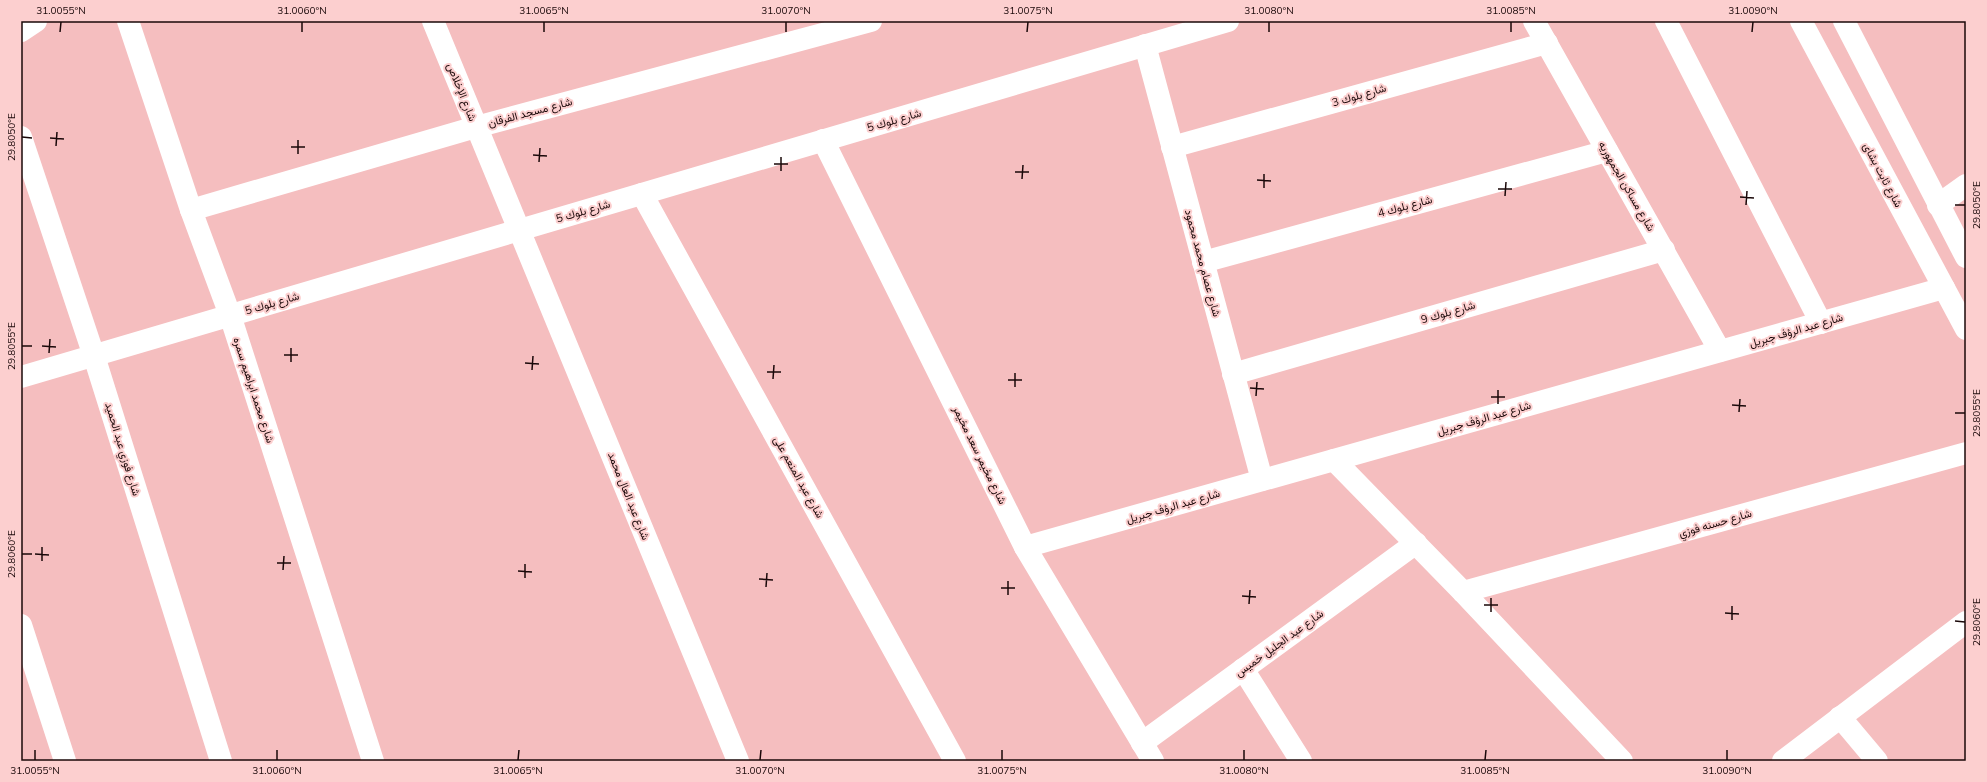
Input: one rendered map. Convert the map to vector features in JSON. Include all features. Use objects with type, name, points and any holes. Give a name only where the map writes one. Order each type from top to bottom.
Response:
[{"type":"street","points":[[21,31],[36,21]]},
{"type":"street","name":"شارع محمد ابراهيم سمره","points":[[128,21],[191,210],[230,315],[373,761]]},
{"type":"street","name":"شارع الإخلاص","points":[[433,21],[520,230]]},
{"type":"street","name":"شارع مسجد الفرقان","points":[[191,210],[476,126],[871,21]]},
{"type":"street","name":"شارع بلوك 5","points":[[21,377],[1228,21]]},
{"type":"street","name":"شارع مساكن الجمهوريه","points":[[1534,21],[1720,351]]},
{"type":"street","points":[[1666,21],[1821,323]]},
{"type":"street","name":"شارع ثابت بشاى","points":[[1801,21],[1966,329]]},
{"type":"street","points":[[1844,21],[1966,257]]},
{"type":"street","name":"شارع بلوك 3","points":[[1172,147],[1547,43]]},
{"type":"street","name":"شارع عصام محمد محمود","points":[[1145,45],[1262,480]]},
{"type":"street","name":"شارع فوزي عبد الحميد","points":[[21,137],[94,356],[221,761]]},
{"type":"street","name":"شارع مخيمر سعد مخيمر","points":[[823,140],[1025,547],[1153,761]]},
{"type":"street","name":"شارع بلوك 4","points":[[1203,262],[1607,151]]},
{"type":"street","points":[[1938,205],[1966,185]]},
{"type":"street","name":"شارع عبد المنعم على","points":[[642,194],[955,761]]},
{"type":"street","name":"شارع عبد العال محمد","points":[[520,230],[738,761]]},
{"type":"street","name":"شارع بلوك 9","points":[[1233,374],[1664,250]]},
{"type":"street","name":"شارع عبد الرؤف جبريل","points":[[1025,547],[1944,288]]},
{"type":"street","name":"شارع حسنه فوزي","points":[[1463,592],[1966,453]]},
{"type":"street","points":[[1334,460],[1463,592],[1622,761]]},
{"type":"street","name":"شارع عبد الجليل خميس","points":[[1142,743],[1416,543]]},
{"type":"street","points":[[1782,761],[1966,622]]},
{"type":"street","points":[[21,625],[65,761]]},
{"type":"street","points":[[1243,669],[1301,761]]},
{"type":"street","points":[[1840,717],[1877,761]]}]
